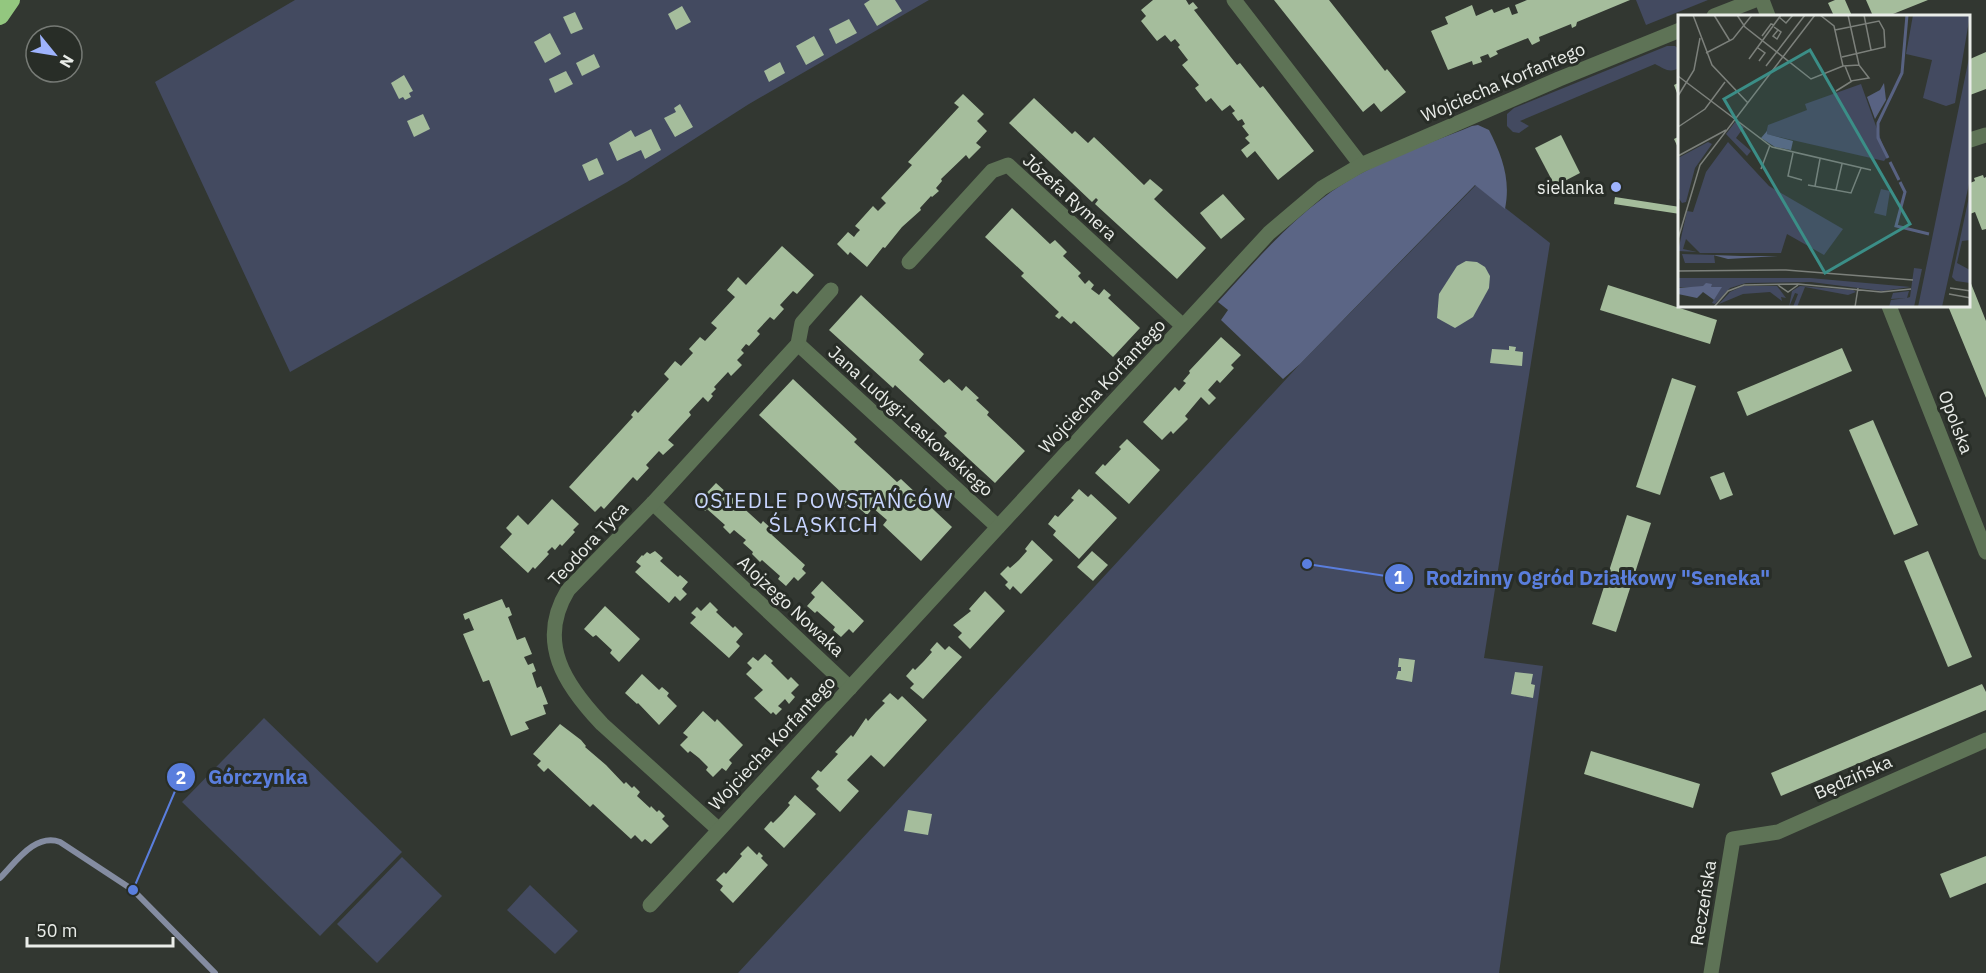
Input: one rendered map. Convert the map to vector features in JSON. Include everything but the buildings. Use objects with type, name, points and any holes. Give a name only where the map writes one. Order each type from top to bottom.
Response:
[{"type":"highway","points":[[0,16],[11,0]]},
{"type":"street","points":[[1234,0],[1361,165]]},
{"type":"street","points":[[1717,15],[1755,0]]},
{"type":"street","points":[[1762,0],[1768,15]]},
{"type":"street","name":"Wojciecha Korfantego","points":[[650,905],[1269,233],[1286,218],[1322,188],[1361,165],[1559,79],[1678,31]]},
{"type":"street","points":[[1971,140],[1986,135]]},
{"type":"street","name":"Józefa Rymera","points":[[909,262],[992,171],[1008,165],[1183,326]]},
{"type":"street","name":"Teodora Tyca","points":[[718,829],[590,711],[569,684],[557,657],[554,636],[555,621],[560,604],[568,590],[653,503],[798,344],[802,323],[831,290]]},
{"type":"street","name":"Opolska","points":[[1889,308],[1986,552]]},
{"type":"street","name":"Jana Ludygi-Laskowskiego","points":[[798,344],[998,527]]},
{"type":"street","name":"Alojzego Nowaka","points":[[653,503],[850,687]]},
{"type":"street","name":"Będzińska","points":[[1733,839],[1778,832],[1986,740]]},
{"type":"street","name":"Reczeńska","points":[[1711,973],[1733,839]]},
{"type":"shaded area","points":[[295,0],[929,0],[749,104],[627,182],[290,372],[155,82]]},
{"type":"shaded area","points":[[1636,0],[1708,0],[1646,25]]},
{"type":"shaded area","points":[[1667,46],[1678,48],[1678,68],[1668,70],[1655,64],[1520,121],[1529,126],[1519,133],[1513,132],[1507,126],[1507,114],[1514,108]]},
{"type":"shaded area","points":[[1478,125],[1489,130],[1498,149],[1506,178],[1505,209],[1475,185],[1283,379],[1221,320],[1228,310],[1218,302],[1281,235],[1323,198],[1376,166]]},
{"type":"shaded area","points":[[1476,185],[1550,243],[1484,658],[1543,666],[1499,973],[738,973],[1300,364]]},
{"type":"shaded area","points":[[264,718],[402,852],[320,936],[182,802]]},
{"type":"shaded area","points":[[402,857],[442,896],[377,963],[337,924]]},
{"type":"shaded area","points":[[530,885],[578,931],[555,954],[507,910]]},
{"type":"waterway","points":[[0,878],[19,857],[34,845],[51,840],[60,842],[133,890],[215,973]]},
{"type":"place","name":"sielanka","points":[[1616,187]]},
{"type":"place","name":"Rodzinny Ogród Działkowy \"Seneka\"","points":[[1307,564]]},
{"type":"place","name":"Górczynka","points":[[133,890]]},
{"type":"district","name":"OSIEDLE POWSTAŃCÓW ŚLĄSKICH","points":[[824,512]]}]
